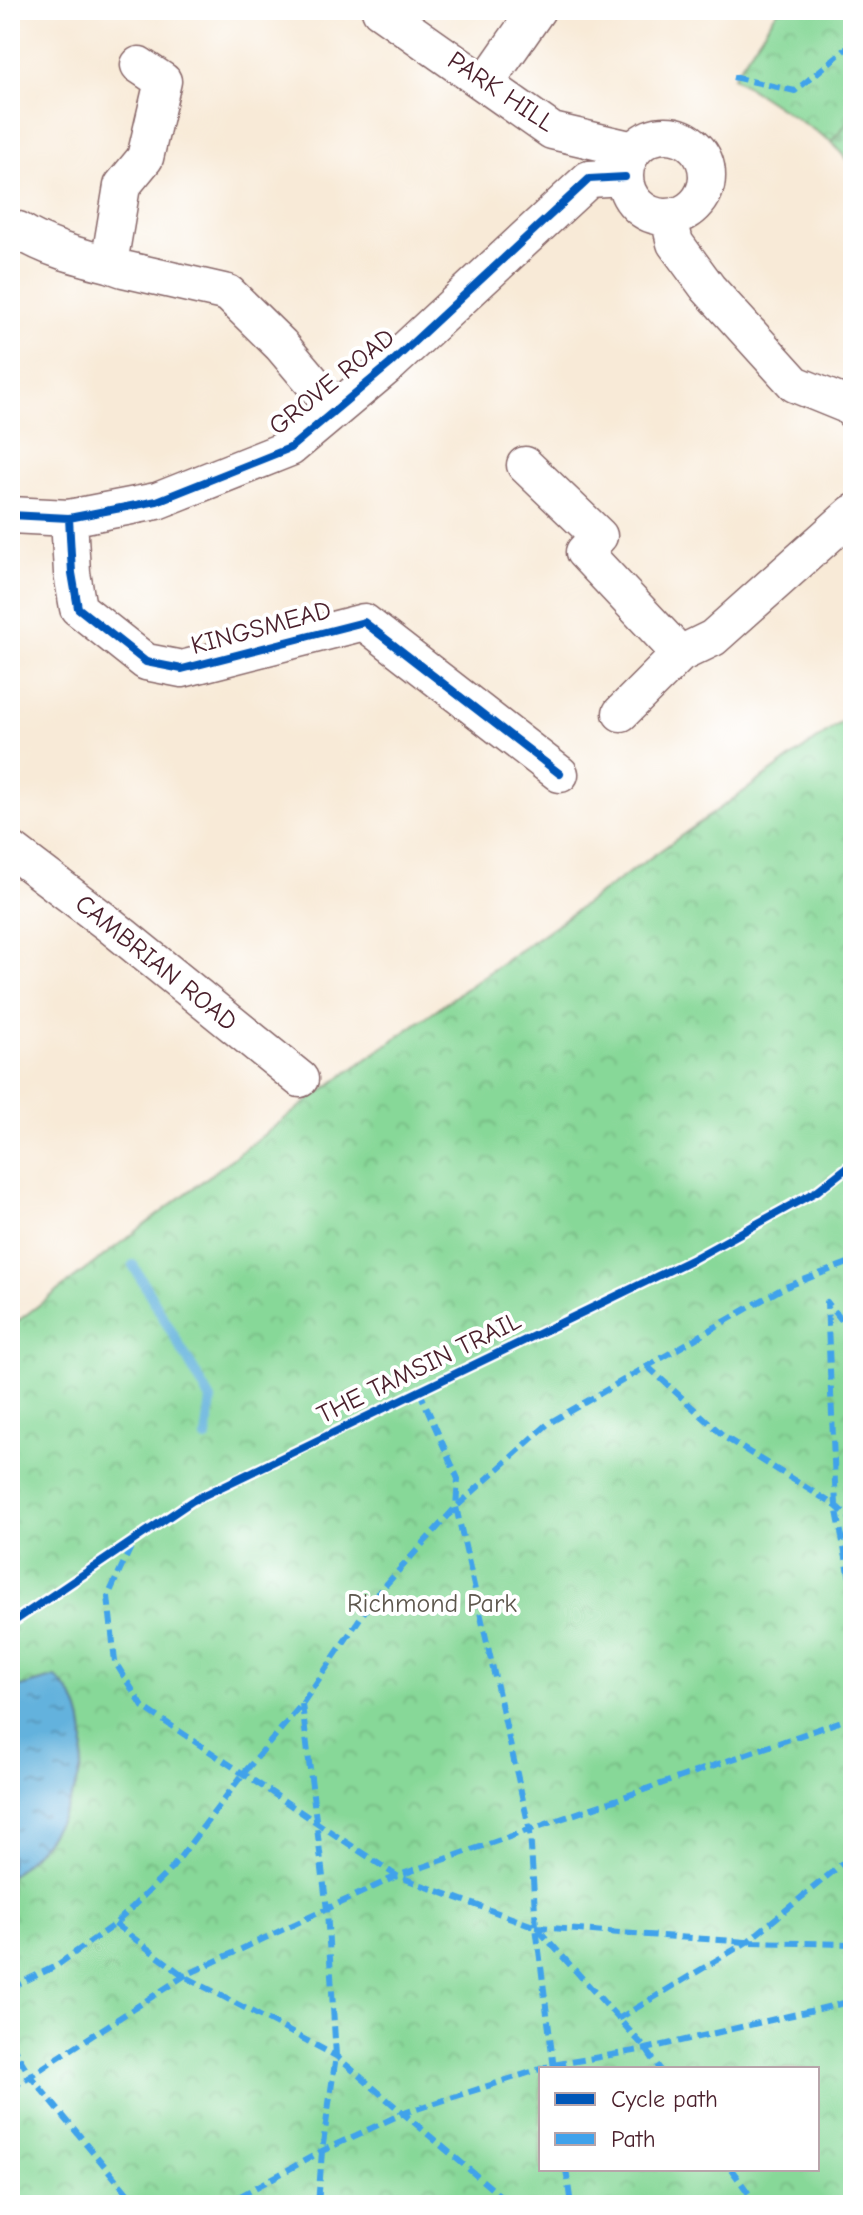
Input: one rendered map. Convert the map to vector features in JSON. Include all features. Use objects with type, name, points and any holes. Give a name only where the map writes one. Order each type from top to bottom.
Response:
[{"type":"street","name":"PARK HILL","points":[[380,10],[552,131],[630,164]]},
{"type":"street","points":[[486,83],[537,10]]},
{"type":"street","points":[[109,264],[122,186],[145,158],[163,81],[139,65]]},
{"type":"street","points":[[654,136],[680,137],[696,147],[704,159],[708,183],[700,201],[689,211],[669,218],[649,214],[637,206],[629,194],[630,164],[654,136]]},
{"type":"street","name":"GROVE ROAD","points":[[10,515],[69,518],[157,501],[290,448],[390,364],[589,179],[630,164]]},
{"type":"street","points":[[669,218],[675,243],[708,288],[795,384],[849,406],[853,411]]},
{"type":"street","points":[[18,230],[35,241],[73,256],[228,293],[281,345],[335,409]]},
{"type":"street","points":[[525,465],[599,536],[584,552],[680,654]]},
{"type":"street","points":[[621,713],[680,654],[713,638],[853,513]]},
{"type":"street","name":"KINGSMEAD","points":[[69,518],[72,573],[78,608],[146,662],[182,669],[364,622],[560,774]]},
{"type":"street","name":"CAMBRIAN ROAD","points":[[10,849],[110,925],[300,1079]]},
{"type":"green space","points":[[778,10],[853,10],[853,115],[832,142],[733,77]]},
{"type":"green space","points":[[853,115],[853,167],[832,142]]},
{"type":"green space","name":"Richmond Park","points":[[853,714],[853,2205],[10,2205],[10,1327],[320,1092]]},
{"type":"water","points":[[56,1677],[73,1698],[83,1725],[84,1749],[80,1774],[59,1821],[28,1861],[10,1876],[10,1690]]},
{"type":"waterway","points":[[133,1265],[211,1400],[206,1438]]},
{"type":"marked path","points":[[733,77],[795,91],[853,43]]},
{"type":"marked path","points":[[10,1988],[56,1966],[115,1924],[172,1868],[243,1774],[302,1704],[373,1599],[456,1507],[549,1423],[783,1288],[853,1261]]},
{"type":"marked path","points":[[853,1334],[827,1302],[836,1506],[853,1594]]},
{"type":"marked path","points":[[647,1366],[726,1438],[836,1506],[853,1521]]},
{"type":"marked path","points":[[419,1390],[458,1479],[456,1507],[530,1831],[536,1927],[554,2067]]},
{"type":"marked path","points":[[131,1547],[108,1596],[115,1662],[143,1707],[397,1876],[536,1927],[659,2067]]},
{"type":"marked path","points":[[302,1704],[327,1910],[336,2056],[322,2151],[318,2205]]},
{"type":"marked path","points":[[10,2089],[184,1976],[397,1876],[853,1717]]},
{"type":"marked path","points":[[618,2019],[747,1942],[853,1855]]},
{"type":"marked path","points":[[115,1924],[184,1976],[336,2056],[511,2205]]},
{"type":"marked path","points":[[536,1927],[747,1942],[853,1944]]},
{"type":"marked path","points":[[547,2067],[646,2049],[853,2001]]},
{"type":"marked path","points":[[10,2042],[31,2077],[137,2205]]},
{"type":"marked path","points":[[224,2205],[322,2151],[404,2113],[539,2070]]},
{"type":"marked path","points":[[566,2171],[571,2205]]},
{"type":"marked path","points":[[732,2171],[757,2205]]},
{"type":"cycle path","points":[[10,515],[69,518],[157,501],[290,448],[390,364],[589,179],[625,177]]},
{"type":"cycle path","points":[[69,518],[72,573],[78,608],[146,662],[182,669],[364,622],[560,774]]},
{"type":"cycle path","name":"THE TAMSIN TRAIL","points":[[10,1624],[192,1501],[693,1259],[817,1191],[853,1163]]}]
